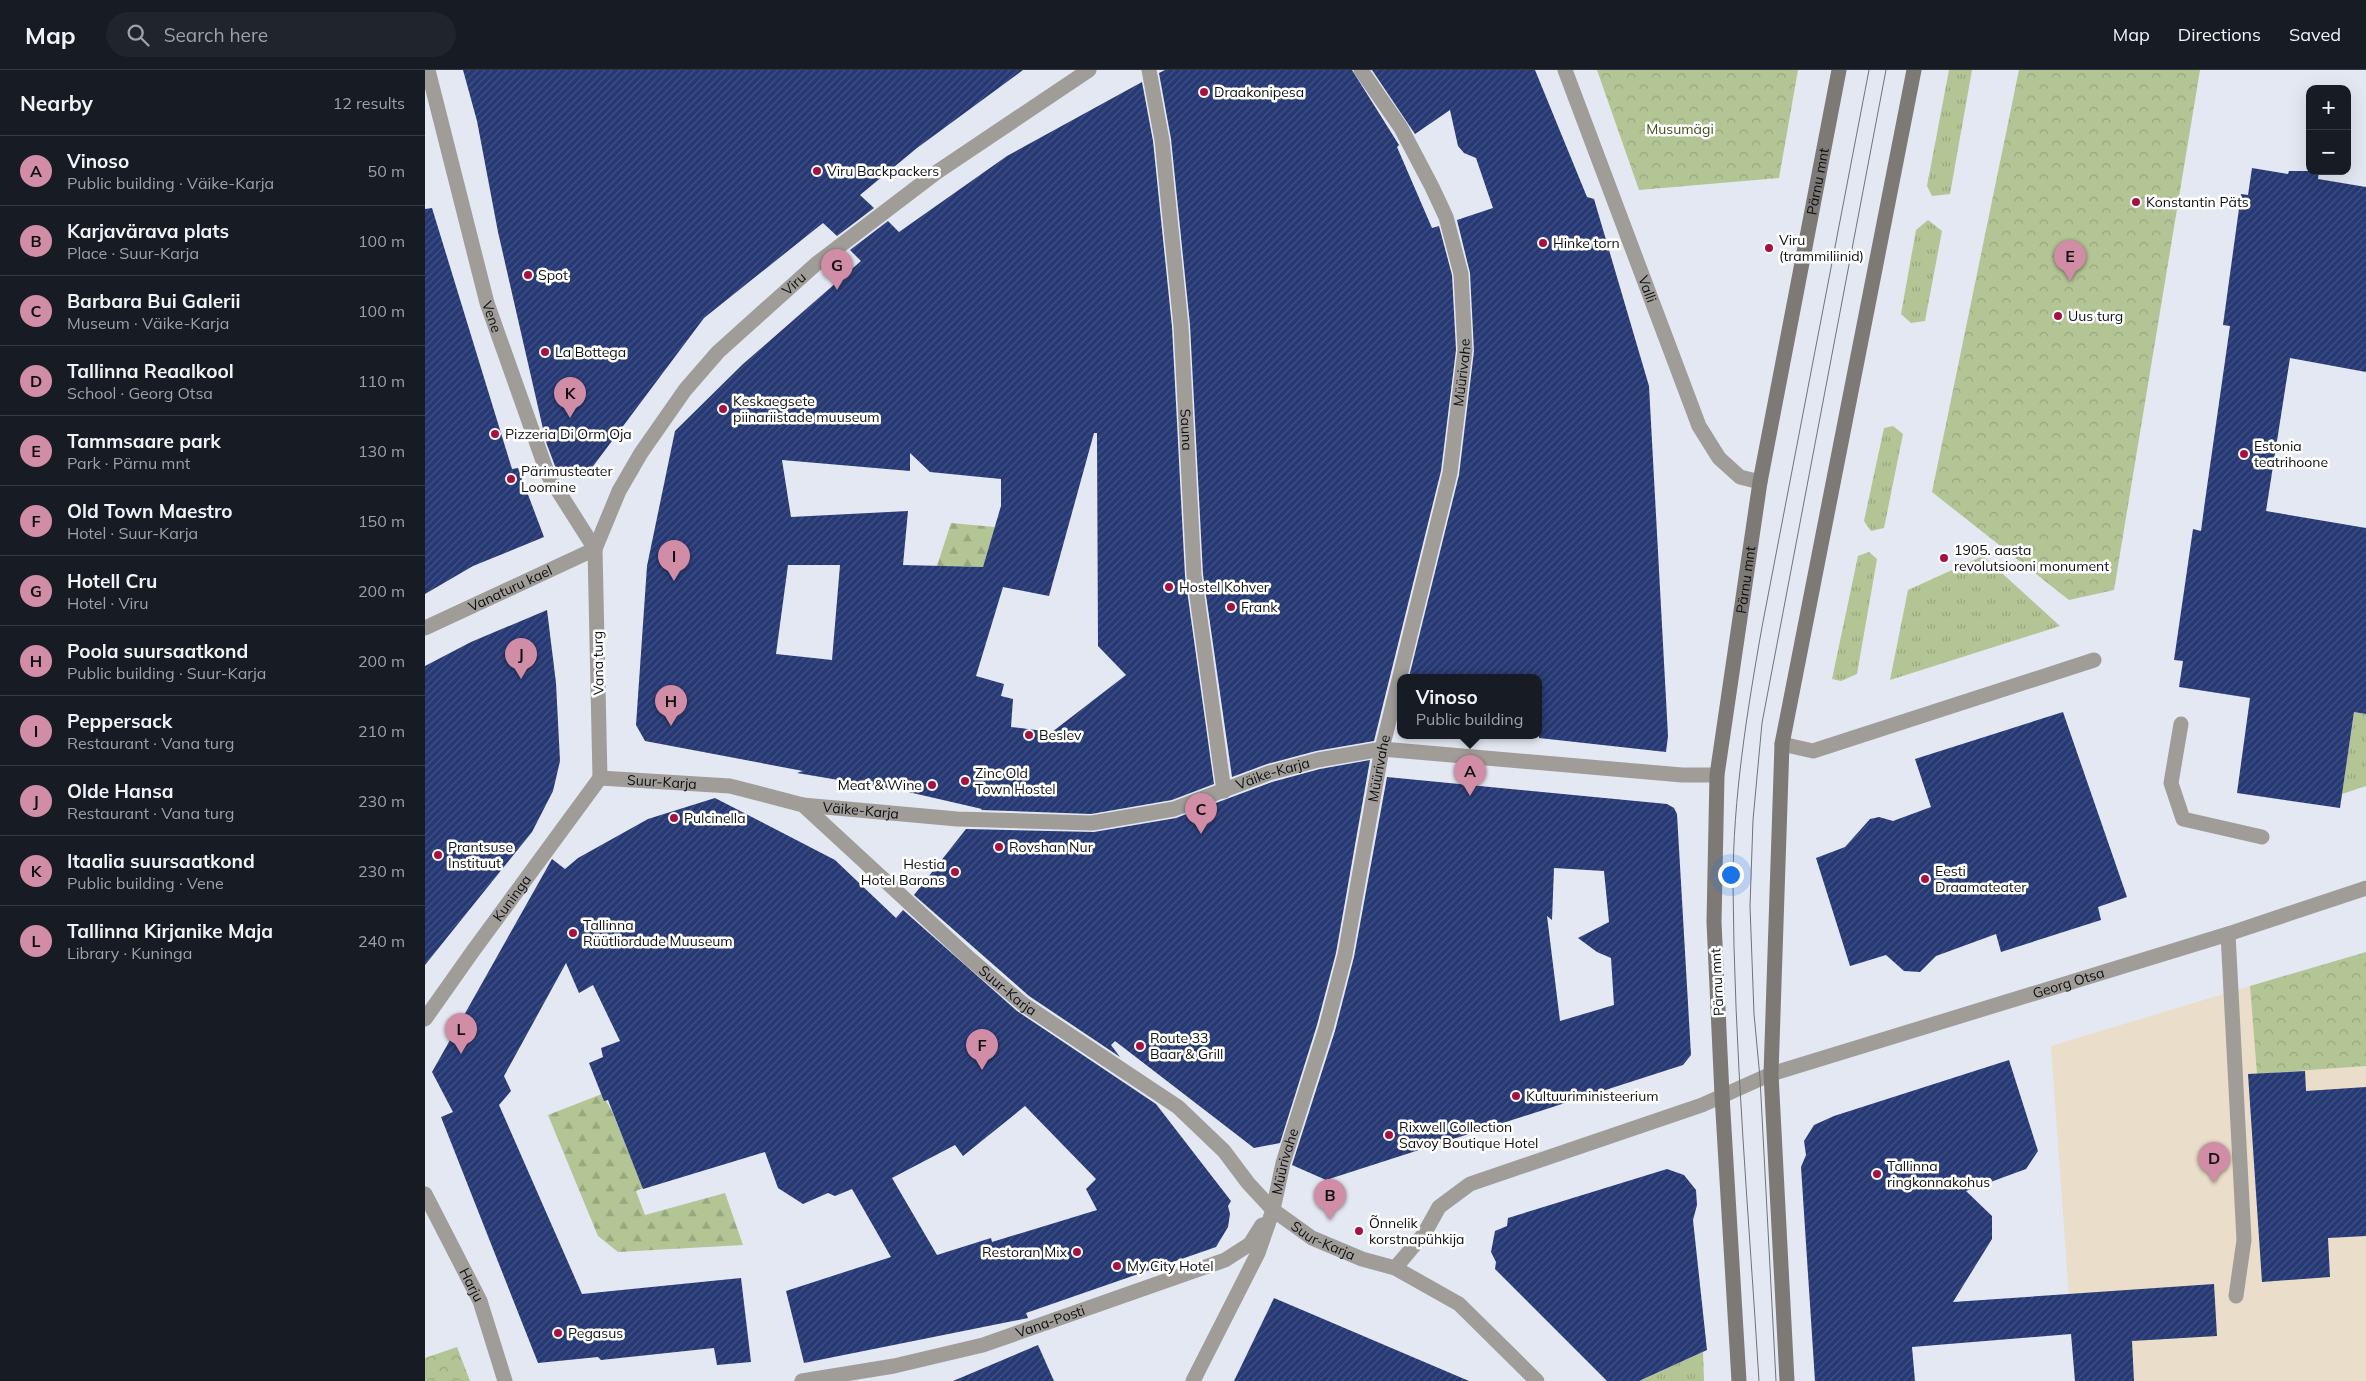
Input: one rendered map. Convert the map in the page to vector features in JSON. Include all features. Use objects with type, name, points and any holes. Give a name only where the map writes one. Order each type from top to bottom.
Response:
[{"type":"main road","name":"Pärnu mnt","points":[[1739,1381],[1722,1095],[1715,922],[1717,775],[1760,482],[1839,70]]},
{"type":"main road","points":[[1787,1381],[1771,1074],[1782,744],[1914,70]]},
{"type":"street","name":"Vene","points":[[428,70],[487,302],[548,475],[595,549]]},
{"type":"street","name":"Viru","points":[[595,549],[619,491],[641,453],[685,390],[718,352],[816,264],[879,214],[937,172],[1089,70]]},
{"type":"street","name":"Sauna","points":[[1149,70],[1162,140],[1181,326],[1193,575],[1224,791]]},
{"type":"street","name":"Müürivahe","points":[[1361,70],[1401,128],[1446,217],[1461,274],[1465,350],[1450,473],[1400,674]]},
{"type":"street","name":"Valli","points":[[1565,70],[1699,426],[1719,458],[1740,477],[1760,482]]},
{"type":"street","name":"Vanaturu kael","points":[[425,628],[595,549]]},
{"type":"street","name":"Vana turg","points":[[595,549],[600,778]]},
{"type":"street","points":[[1782,744],[1813,751],[2094,660]]},
{"type":"street","name":"Müürivahe","points":[[1193,1381],[1248,1275],[1273,1210],[1283,1163],[1327,1028],[1381,749],[1397,685]]},
{"type":"street","points":[[2181,724],[2171,783],[2183,819],[2262,837]]},
{"type":"street","name":"Väike-Karja","points":[[803,805],[957,819],[1092,823],[1174,809],[1269,773],[1318,760],[1381,749],[1682,775],[1717,775]]},
{"type":"street","name":"Suur-Karja","points":[[600,778],[730,786],[803,805],[970,959],[1023,1004],[1178,1107],[1224,1151],[1248,1183],[1273,1210],[1312,1238],[1362,1259],[1395,1268],[1459,1304],[1537,1381]]},
{"type":"street","name":"Kuninga","points":[[425,1019],[600,778]]},
{"type":"street","name":"Georg Otsa","points":[[1771,1074],[2228,934],[2366,888]]},
{"type":"street","points":[[2228,934],[2244,1240],[2236,1296]]},
{"type":"street","points":[[1395,1268],[1424,1234],[1439,1207],[1470,1184],[1702,1105],[1771,1074]]},
{"type":"street","name":"Harju","points":[[425,1194],[480,1301],[505,1381]]},
{"type":"street","name":"Vana-Posti","points":[[802,1381],[838,1378],[983,1345],[1225,1260],[1249,1244],[1273,1210]]},
{"type":"shaded area","points":[[2250,986],[2257,1074],[2366,1066],[2366,1381],[2075,1381],[2051,1046]]},
{"type":"green space","name":"Musumägi","points":[[1597,70],[1798,70],[1779,178],[1639,190]]},
{"type":"green space","points":[[1949,70],[1972,70],[1950,194],[1932,196],[1927,186]]},
{"type":"green space","name":"Uus turg","points":[[2019,70],[2200,70],[2114,590],[2069,600],[1932,492]]},
{"type":"green space","points":[[1928,220],[1942,231],[1925,321],[1911,323],[1901,314],[1916,230]]},
{"type":"green space","points":[[1893,426],[1903,434],[1884,528],[1871,531],[1864,521],[1884,428]]},
{"type":"green space","points":[[951,523],[995,527],[983,567],[937,566]]},
{"type":"green space","points":[[1869,552],[1877,559],[1857,674],[1841,681],[1832,679],[1858,556]]},
{"type":"green space","points":[[1983,556],[2060,626],[1890,680],[1908,590]]},
{"type":"green space","points":[[2354,712],[2366,714],[2366,786],[2342,794]]},
{"type":"green space","points":[[2366,952],[2366,1066],[2257,1074],[2250,986]]},
{"type":"green space","points":[[602,1094],[612,1111],[643,1188],[636,1191],[645,1215],[725,1193],[743,1245],[618,1252],[598,1236],[548,1115]]},
{"type":"green space","points":[[457,1347],[470,1381],[425,1381],[425,1358]]},
{"type":"green space","points":[[1703,1352],[1704,1381],[1639,1381]]},
{"type":"building","points":[[463,70],[1023,70],[917,148],[860,195],[874,208],[837,236],[823,223],[704,318],[585,477],[558,474],[546,442],[498,232],[477,121]]},
{"type":"building","points":[[1165,70],[1352,70],[1399,145],[1397,147],[1432,228],[1439,226],[1452,275],[1456,350],[1441,471],[1374,741],[1316,751],[1267,764],[1232,777],[1203,574],[1190,325],[1171,139],[1159,73]]},
{"type":"building","points":[[1372,70],[1535,70],[1587,197],[1594,199],[1649,386],[1668,736],[1666,752],[1542,738],[1542,674],[1410,674],[1459,475],[1474,351],[1470,273],[1457,220],[1493,208],[1476,158],[1464,153],[1458,146],[1450,110],[1415,134]]},
{"type":"building","points":[[1142,82],[1153,141],[1172,327],[1185,576],[1214,784],[1172,800],[1091,814],[981,810],[904,791],[797,773],[803,771],[645,741],[636,725],[647,566],[675,431],[743,364],[861,261],[850,250],[888,221],[899,232],[1007,156]],"holes":[[[1094,433],[1097,433],[1098,646],[1126,675],[1052,732],[1011,727],[1013,699],[1001,696],[1004,684],[976,676],[1003,587],[1049,596]],[[910,453],[930,472],[1001,479],[1001,506],[983,567],[903,565],[908,511],[791,517],[782,460],[910,471]],[[788,565],[840,565],[832,660],[776,654]]]},
{"type":"building","name":"Estonia teatrihoone","points":[[2252,168],[2288,174],[2289,171],[2306,171],[2306,175],[2318,175],[2318,179],[2366,187],[2366,372],[2290,358],[2266,511],[2366,528],[2366,714],[2354,712],[2340,808],[2237,793],[2250,698],[2179,687],[2183,661],[2174,660],[2193,529],[2201,531],[2230,326],[2223,325],[2241,194],[2248,195]]},
{"type":"building","points":[[432,208],[512,469],[518,468],[544,537],[473,566],[425,594],[425,209]]},
{"type":"building","points":[[547,610],[556,683],[560,761],[553,791],[532,832],[425,965],[425,666],[471,642]]},
{"type":"building","points":[[2063,712],[2127,897],[2098,907],[2101,920],[2001,952],[1996,934],[1936,956],[1920,972],[1904,971],[1886,955],[1850,966],[1816,858],[1845,847],[1870,819],[1879,817],[1893,821],[1931,807],[1915,759]]},
{"type":"building","points":[[1370,760],[1336,953],[1317,1025],[1280,1143],[1254,1148],[1115,1041],[1111,1045],[1120,1057],[1029,996],[914,895],[966,829],[1094,832],[1176,818],[1272,782],[1320,769]]},
{"type":"building","points":[[1387,777],[1667,804],[1674,808],[1677,814],[1691,1055],[1683,1065],[1326,1180],[1292,1165],[1335,1031],[1354,957]],"holes":[[[1554,868],[1604,871],[1609,922],[1578,938],[1597,952],[1611,958],[1614,1005],[1560,1021],[1547,916],[1552,920]]]},
{"type":"building","points":[[715,798],[835,860],[896,918],[903,910],[1017,1011],[1156,1104],[1231,1201],[1228,1206],[1230,1214],[1228,1227],[1216,1247],[1026,1313],[1028,1318],[804,1363],[786,1291],[891,1257],[852,1189],[835,1196],[828,1193],[803,1204],[778,1188],[765,1152],[643,1189],[608,1100],[604,1101],[589,1063],[603,1057],[601,1048],[620,1041],[593,985],[579,993],[566,963],[504,1076],[511,1091],[499,1105],[582,1294],[741,1278],[751,1362],[717,1365],[714,1348],[601,1360],[598,1357],[538,1363],[441,1117],[453,1112],[432,1072],[552,859],[565,869],[578,858],[648,819]],"holes":[[[1025,1106],[1096,1179],[1086,1189],[1097,1210],[992,1242],[991,1238],[937,1255],[892,1178],[955,1145],[963,1156]]]},
{"type":"building","points":[[2009,1060],[2038,1151],[2026,1169],[1966,1191],[1992,1216],[1992,1239],[1953,1302],[2214,1284],[2217,1336],[2132,1341],[2134,1381],[2075,1381],[2071,1334],[1912,1347],[1915,1381],[1815,1381],[1801,1167],[1806,1155],[1804,1141],[1814,1125],[1834,1116]]},
{"type":"building","points":[[2305,1071],[2306,1091],[2366,1087],[2366,1236],[2328,1238],[2330,1277],[2262,1282],[2248,1074]]},
{"type":"building","points":[[1667,1169],[1684,1175],[1696,1190],[1697,1205],[1693,1220],[1707,1350],[1639,1381],[1607,1381],[1495,1269],[1496,1262],[1491,1252],[1495,1231],[1507,1226],[1508,1218]]},
{"type":"building","points":[[1274,1298],[1469,1381],[1234,1381]]},
{"type":"building","points":[[1038,1345],[1054,1381],[953,1381]]},
{"type":"tram line","points":[[1759,1381],[1736,1008],[1733,884],[1735,820],[1746,723],[1762,627],[1869,70]]},
{"type":"tram line","points":[[1776,1381],[1760,1078],[1754,1014],[1750,906],[1753,820],[1762,723],[1886,70]]},
{"type":"place","name":"Draakonipesa","points":[[1204,92]]},
{"type":"place","name":"Viru Backpackers","points":[[817,171]]},
{"type":"place","name":"Konstantin Päts","points":[[2136,202]]},
{"type":"place","name":"Hinke torn","points":[[1543,243]]},
{"type":"place","name":"Viru (trammiliinid)","points":[[1769,248]]},
{"type":"place","name":"Spot","points":[[528,275]]},
{"type":"place","name":"Tammsaare park","points":[[2070,281]]},
{"type":"place","name":"Hotell Cru","points":[[837,290]]},
{"type":"place","name":"Uus turg","points":[[2058,316]]},
{"type":"place","name":"La Bottega","points":[[545,352]]},
{"type":"place","name":"Keskaegsete piinariistade muuseum","points":[[723,409]]},
{"type":"place","name":"Itaalia suursaatkond","points":[[570,418]]},
{"type":"place","name":"Pizzeria Di Orm Oja","points":[[495,434]]},
{"type":"place","name":"Estonia teatrihoone","points":[[2244,454]]},
{"type":"place","name":"Pärimusteater Loomine","points":[[511,479]]},
{"type":"place","name":"1905. aasta revolutsiooni monument","points":[[1944,558]]},
{"type":"place","name":"Peppersack","points":[[674,581]]},
{"type":"place","name":"Hostel Kohver","points":[[1169,587]]},
{"type":"place","name":"Frank","points":[[1231,607]]},
{"type":"place","name":"Olde Hansa","points":[[521,679]]},
{"type":"place","name":"Poola suursaatkond","points":[[671,726]]},
{"type":"place","name":"Beslev","points":[[1029,735]]},
{"type":"place","name":"Zinc Old Town Hostel","points":[[965,781]]},
{"type":"place","name":"Meat & Wine","points":[[932,785]]},
{"type":"place","name":"Vinoso","points":[[1470,796]]},
{"type":"place","name":"Pulcinella","points":[[674,818]]},
{"type":"place","name":"Barbara Bui Galerii","points":[[1201,834]]},
{"type":"place","name":"Rovshan Nur","points":[[999,847]]},
{"type":"place","name":"Prantsuse Instituut","points":[[438,855]]},
{"type":"place","name":"Hestia Hotel Barons","points":[[955,872]]},
{"type":"place","name":"Eesti Draamateater","points":[[1925,879]]},
{"type":"place","name":"Tallinna Rüütliordude Muuseum","points":[[573,933]]},
{"type":"place","name":"Route 33 Baar & Grill","points":[[1140,1046]]},
{"type":"place","name":"Tallinna Kirjanike Maja","points":[[461,1054]]},
{"type":"place","name":"Old Town Maestro","points":[[982,1070]]},
{"type":"place","name":"Kultuuriministeerium","points":[[1516,1096]]},
{"type":"place","name":"Rixwell Collection Savoy Boutique Hotel","points":[[1389,1135]]},
{"type":"place","name":"Tallinna ringkonnakohus","points":[[1877,1174]]},
{"type":"place","name":"Tallinna Reaalkool","points":[[2214,1183]]},
{"type":"place","name":"Karjavärava plats","points":[[1330,1220]]},
{"type":"place","name":"Õnnelik korstnapühkija","points":[[1359,1231]]},
{"type":"place","name":"Restoran Mix","points":[[1077,1252]]},
{"type":"place","name":"My City Hotel","points":[[1117,1266]]},
{"type":"place","name":"Pegasus","points":[[558,1333]]}]
